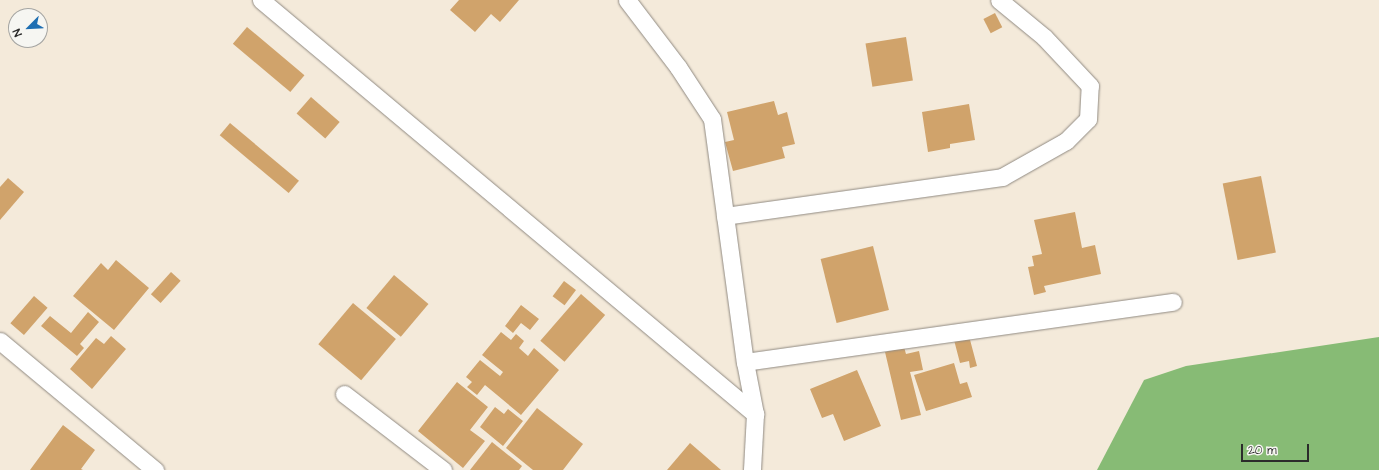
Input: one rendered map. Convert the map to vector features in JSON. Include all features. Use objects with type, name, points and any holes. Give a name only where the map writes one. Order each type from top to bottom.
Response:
[{"type":"street","points":[[261,0],[755,414]]},
{"type":"street","points":[[627,0],[678,67],[712,119],[745,362],[755,414],[752,470]]},
{"type":"street","points":[[725,216],[1002,177],[1066,141],[1088,119],[1090,86],[1044,37],[999,0]]},
{"type":"street","points":[[745,362],[1173,302]]},
{"type":"street","points":[[0,341],[155,470]]},
{"type":"street","points":[[344,394],[443,470]]},
{"type":"green space","points":[[1379,337],[1379,470],[1097,470],[1144,380],[1186,366]]},
{"type":"building","points":[[459,0],[519,0],[500,22],[491,14],[475,32],[450,10]]},
{"type":"building","points":[[995,13],[1002,27],[991,33],[983,19]]},
{"type":"building","points":[[247,27],[304,75],[290,92],[233,44]]},
{"type":"building","points":[[906,37],[913,80],[872,87],[866,43]]},
{"type":"building","points":[[311,97],[340,122],[325,139],[297,114]]},
{"type":"building","points":[[774,101],[778,115],[787,112],[795,144],[782,147],[785,158],[733,171],[725,142],[734,140],[727,112]]},
{"type":"building","points":[[969,104],[975,140],[950,144],[950,148],[928,152],[922,112]]},
{"type":"building","points":[[230,123],[299,181],[289,193],[220,135]]},
{"type":"building","points":[[1261,176],[1276,253],[1238,260],[1223,183]]},
{"type":"building","points":[[8,178],[24,192],[0,220],[0,187]]},
{"type":"building","points":[[1075,212],[1082,248],[1095,245],[1101,274],[1044,286],[1046,292],[1034,295],[1028,267],[1034,266],[1032,256],[1042,254],[1034,220]]},
{"type":"building","points":[[873,246],[889,310],[837,323],[821,259]]},
{"type":"building","points":[[116,260],[149,288],[114,330],[73,296],[101,263],[108,270]]},
{"type":"building","points":[[171,272],[181,281],[161,303],[151,294]]},
{"type":"building","points":[[394,275],[428,304],[401,337],[366,308]]},
{"type":"building","points":[[564,281],[576,290],[565,305],[553,296]]},
{"type":"building","points":[[581,294],[605,315],[564,362],[540,341]]},
{"type":"building","points":[[34,296],[48,308],[24,335],[10,323]]},
{"type":"building","points":[[353,303],[396,339],[361,380],[318,344]]},
{"type":"building","points":[[521,305],[539,319],[530,330],[521,323],[513,333],[505,326]]},
{"type":"building","points":[[88,312],[99,322],[80,344],[84,348],[77,356],[41,326],[50,316],[71,333]]},
{"type":"building","points":[[501,332],[511,340],[516,334],[524,341],[519,348],[528,356],[534,348],[559,370],[521,415],[485,385],[477,395],[467,387],[472,382],[466,377],[480,360],[500,376],[503,372],[482,355]]},
{"type":"building","points":[[111,336],[126,349],[92,389],[70,369],[96,338],[104,344]]},
{"type":"building","points":[[969,336],[977,366],[970,368],[969,361],[960,363],[954,340]]},
{"type":"building","points":[[904,347],[906,354],[919,351],[923,370],[910,372],[921,415],[901,420],[885,352]]},
{"type":"building","points":[[954,363],[960,384],[967,382],[972,397],[926,411],[914,375]]},
{"type":"building","points":[[857,370],[881,426],[844,441],[833,414],[822,418],[810,389]]},
{"type":"building","points":[[457,382],[488,407],[470,430],[485,441],[463,468],[418,431]]},
{"type":"building","points":[[495,407],[504,414],[508,409],[523,421],[503,446],[480,427]]},
{"type":"building","points":[[537,408],[583,444],[563,470],[533,470],[506,448]]},
{"type":"building","points":[[63,425],[95,450],[81,469],[83,470],[30,470]]},
{"type":"building","points":[[492,442],[522,466],[519,470],[470,470]]},
{"type":"building","points":[[690,443],[721,470],[667,470]]}]
